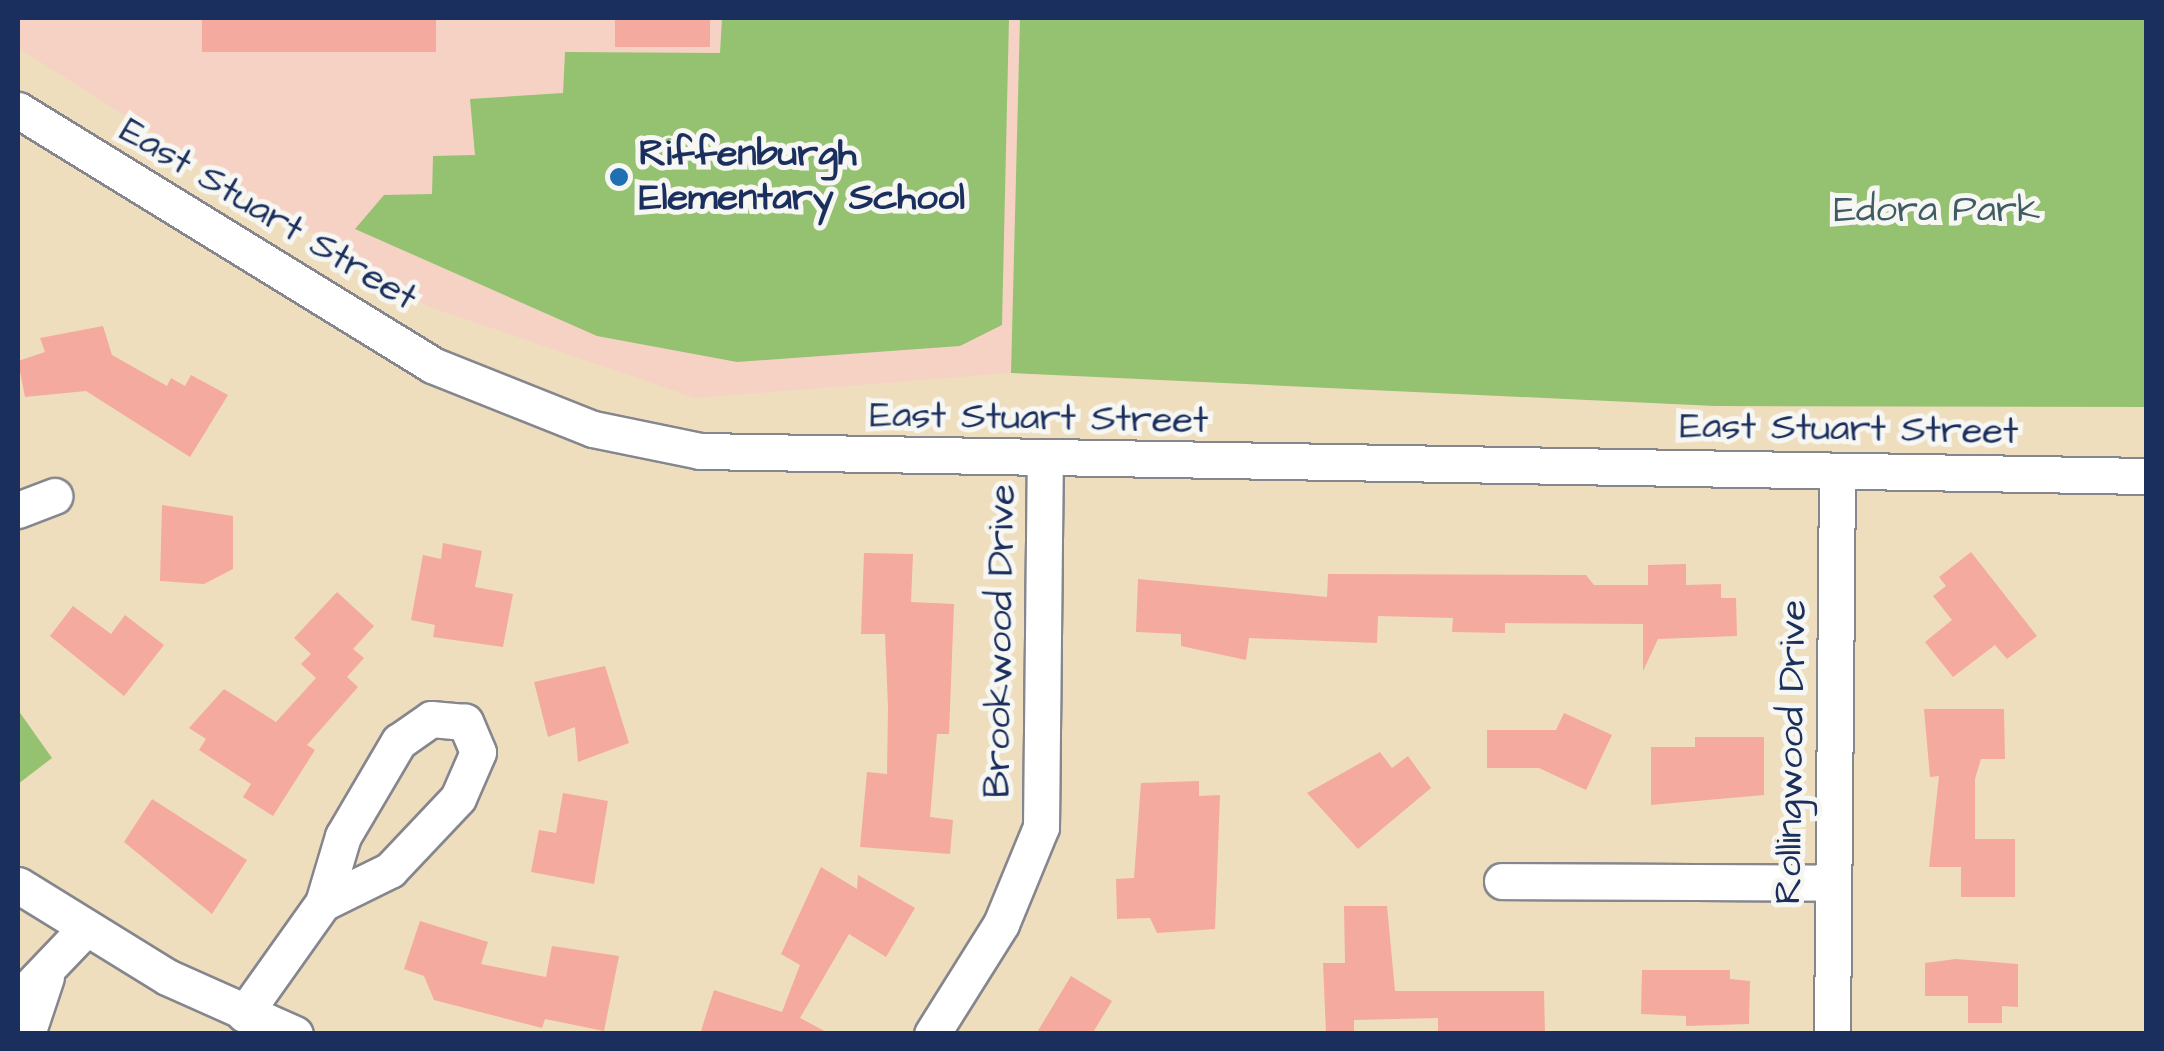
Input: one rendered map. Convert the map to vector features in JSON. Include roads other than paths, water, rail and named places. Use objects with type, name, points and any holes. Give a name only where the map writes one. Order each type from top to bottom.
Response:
[{"type":"street","name":"East Stuart Street","points":[[18,110],[432,365],[593,428],[755,457],[2146,476]]},
{"type":"street","name":"Brookwood Drive","points":[[932,1034],[1009,909],[1041,827],[1045,461]]},
{"type":"street","name":"Rollingwood Drive","points":[[1832,1034],[1837,472]]},
{"type":"street","points":[[18,510],[54,496]]},
{"type":"street","points":[[244,1014],[323,904],[344,836],[399,741],[431,720],[465,722],[478,752],[458,798],[390,870],[323,904]]},
{"type":"street","points":[[1502,882],[1833,883]]},
{"type":"street","points":[[18,884],[84,930],[244,1014],[295,1034]]},
{"type":"street","points":[[18,999],[46,976],[84,930]]},
{"type":"street","points":[[26,1034],[46,976]]},
{"type":"place","name":"Riffenburgh Elementary School","points":[[619,177]]},
{"type":"park label","name":"Edora Park","points":[[1937,211]]}]
